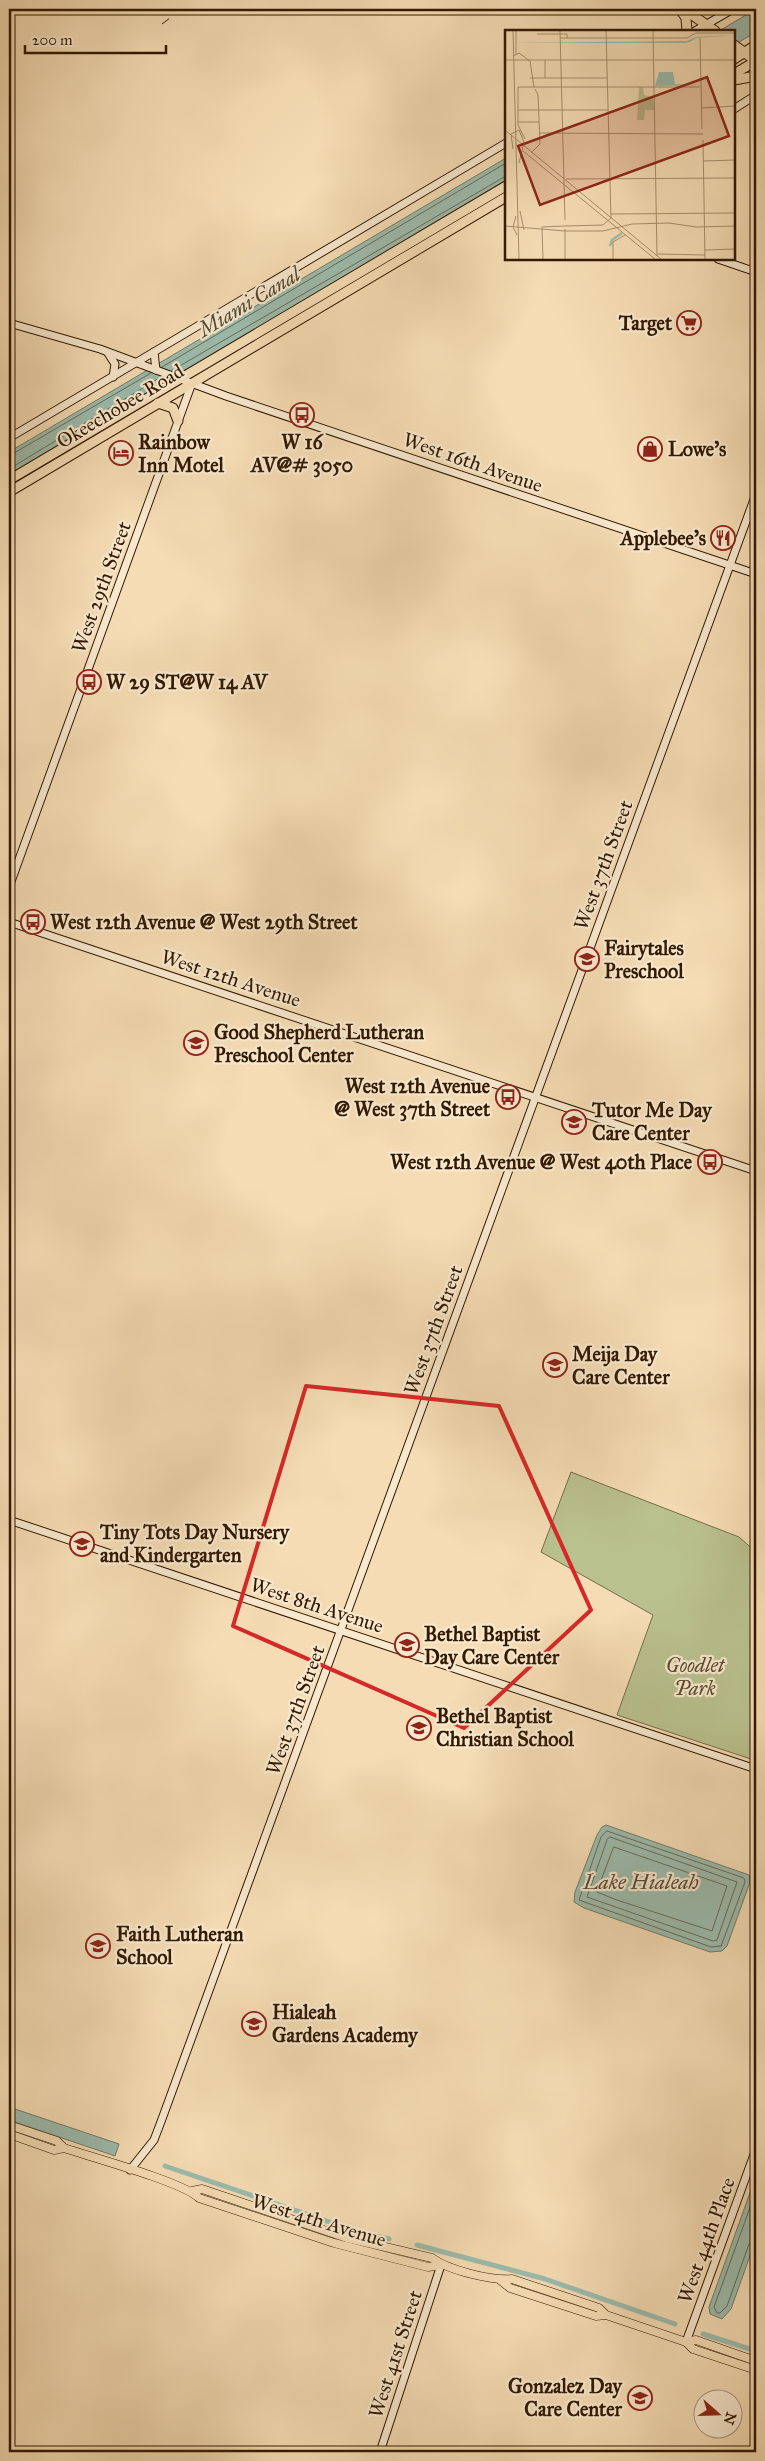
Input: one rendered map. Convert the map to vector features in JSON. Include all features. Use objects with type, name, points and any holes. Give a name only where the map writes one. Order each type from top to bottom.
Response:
[{"type":"highway","points":[[680,9],[686,18],[687,30]]},
{"type":"highway","points":[[684,9],[713,30]]},
{"type":"highway","points":[[735,58],[756,45]]},
{"type":"highway","points":[[735,46],[756,61],[735,73]]},
{"type":"highway","points":[[735,80],[756,76]]},
{"type":"highway","name":"Okeechobee Road","points":[[9,480],[177,377],[505,187]]},
{"type":"highway","name":"Okeechobee Road","points":[[9,492],[505,198]]},
{"type":"highway","points":[[158,403],[172,408],[178,421]]},
{"type":"main road","name":"West 4th Avenue","points":[[9,2125],[57,2141],[64,2148],[192,2191],[199,2198],[231,2209],[372,2254],[428,2267],[441,2265],[500,2280],[512,2279],[599,2308],[606,2315],[686,2342],[693,2349],[756,2370]]},
{"type":"main road","name":"West 4th Avenue","points":[[9,2134],[54,2150],[64,2148]]},
{"type":"main road","name":"West 4th Avenue","points":[[192,2191],[202,2189],[347,2238],[432,2258],[441,2265]]},
{"type":"main road","points":[[231,2209],[236,2204],[242,2203]]},
{"type":"main road","name":"West 4th Avenue","points":[[686,2342],[696,2340],[756,2360]]},
{"type":"street","points":[[697,30],[733,9]]},
{"type":"street","points":[[735,108],[756,95]]},
{"type":"street","points":[[9,438],[136,363],[154,355],[505,144]]},
{"type":"street","points":[[721,260],[756,272]]},
{"type":"street","name":"West 16th Avenue","points":[[9,323],[108,352],[192,383],[756,574]]},
{"type":"street","points":[[108,352],[115,364],[113,377]]},
{"type":"street","points":[[152,369],[154,355]]},
{"type":"street","name":"West 29th Street","points":[[9,887],[192,383]]},
{"type":"street","name":"West 37th Street","points":[[130,2170],[154,2140],[162,2119],[756,494]]},
{"type":"street","name":"West 12th Avenue","points":[[9,922],[756,1171]]},
{"type":"street","name":"West 8th Avenue","points":[[9,1520],[756,1769]]},
{"type":"street","name":"West 44th Place","points":[[686,2342],[756,2149]]},
{"type":"street","name":"West 41st Street","points":[[380,2452],[441,2265]]},
{"type":"highlighted area","points":[[306,1386],[499,1406],[591,1610],[464,1728],[233,1626]]},
{"type":"green space","name":"Goodlet Park","points":[[571,1472],[739,1537],[756,1552],[756,1754],[753,1753],[751,1759],[617,1715],[653,1615],[541,1552]]},
{"type":"water","points":[[756,9],[756,32],[735,44],[735,30],[721,30]]},
{"type":"water","points":[[505,159],[505,181],[191,367],[158,384],[155,389],[9,475],[9,452]]},
{"type":"water","name":"Lake Hialeah","points":[[606,1825],[749,1875],[750,1882],[727,1946],[722,1951],[710,1952],[584,1908],[574,1902],[575,1892],[597,1835],[602,1827]]},
{"type":"water","points":[[9,2107],[119,2144],[115,2156],[9,2120]]},
{"type":"water","points":[[756,2176],[756,2239],[731,2309],[722,2319],[710,2314],[709,2307]]},
{"type":"waterway","points":[[165,2166],[359,2232],[389,2239]]},
{"type":"waterway","points":[[417,2245],[545,2279],[675,2324]]},
{"type":"waterway","points":[[703,2334],[756,2351]]},
{"type":"railway","points":[[162,24],[182,9]]},
{"type":"place","name":"Target","points":[[689,323]]},
{"type":"place","name":"W 16 AV@# 3050","points":[[302,415]]},
{"type":"place","name":"Lowe's","points":[[650,449]]},
{"type":"place","name":"Rainbow Inn Motel","points":[[121,453]]},
{"type":"place","name":"Applebee's","points":[[723,538]]},
{"type":"place","name":"W 29 ST@W 14 AV","points":[[89,682]]},
{"type":"place","name":"West 12th Avenue @ West 29th Street","points":[[33,922]]},
{"type":"place","name":"Fairytales Preschool","points":[[587,959]]},
{"type":"place","name":"Good Shepherd Lutheran Preschool Center","points":[[196,1043]]},
{"type":"place","name":"West 12th Avenue @ West 37th Street","points":[[508,1097]]},
{"type":"place","name":"Tutor Me Day Care Center","points":[[574,1122]]},
{"type":"place","name":"West 12th Avenue @ West 40th Place","points":[[710,1162]]},
{"type":"place","name":"Meija Day Care Center","points":[[555,1365]]},
{"type":"place","name":"Tiny Tots Day Nursery and Kindergarten","points":[[82,1544]]},
{"type":"place","name":"Bethel Baptist Day Care Center","points":[[407,1645]]},
{"type":"place","name":"Bethel Baptist Christian School","points":[[419,1728]]},
{"type":"place","name":"Faith Lutheran School","points":[[98,1946]]},
{"type":"place","name":"Hialeah Gardens Academy","points":[[254,2024]]},
{"type":"place","name":"Gonzalez Day Care Center","points":[[640,2398]]},
{"type":"water label","name":"Miami Canal","points":[[249,302]]}]
